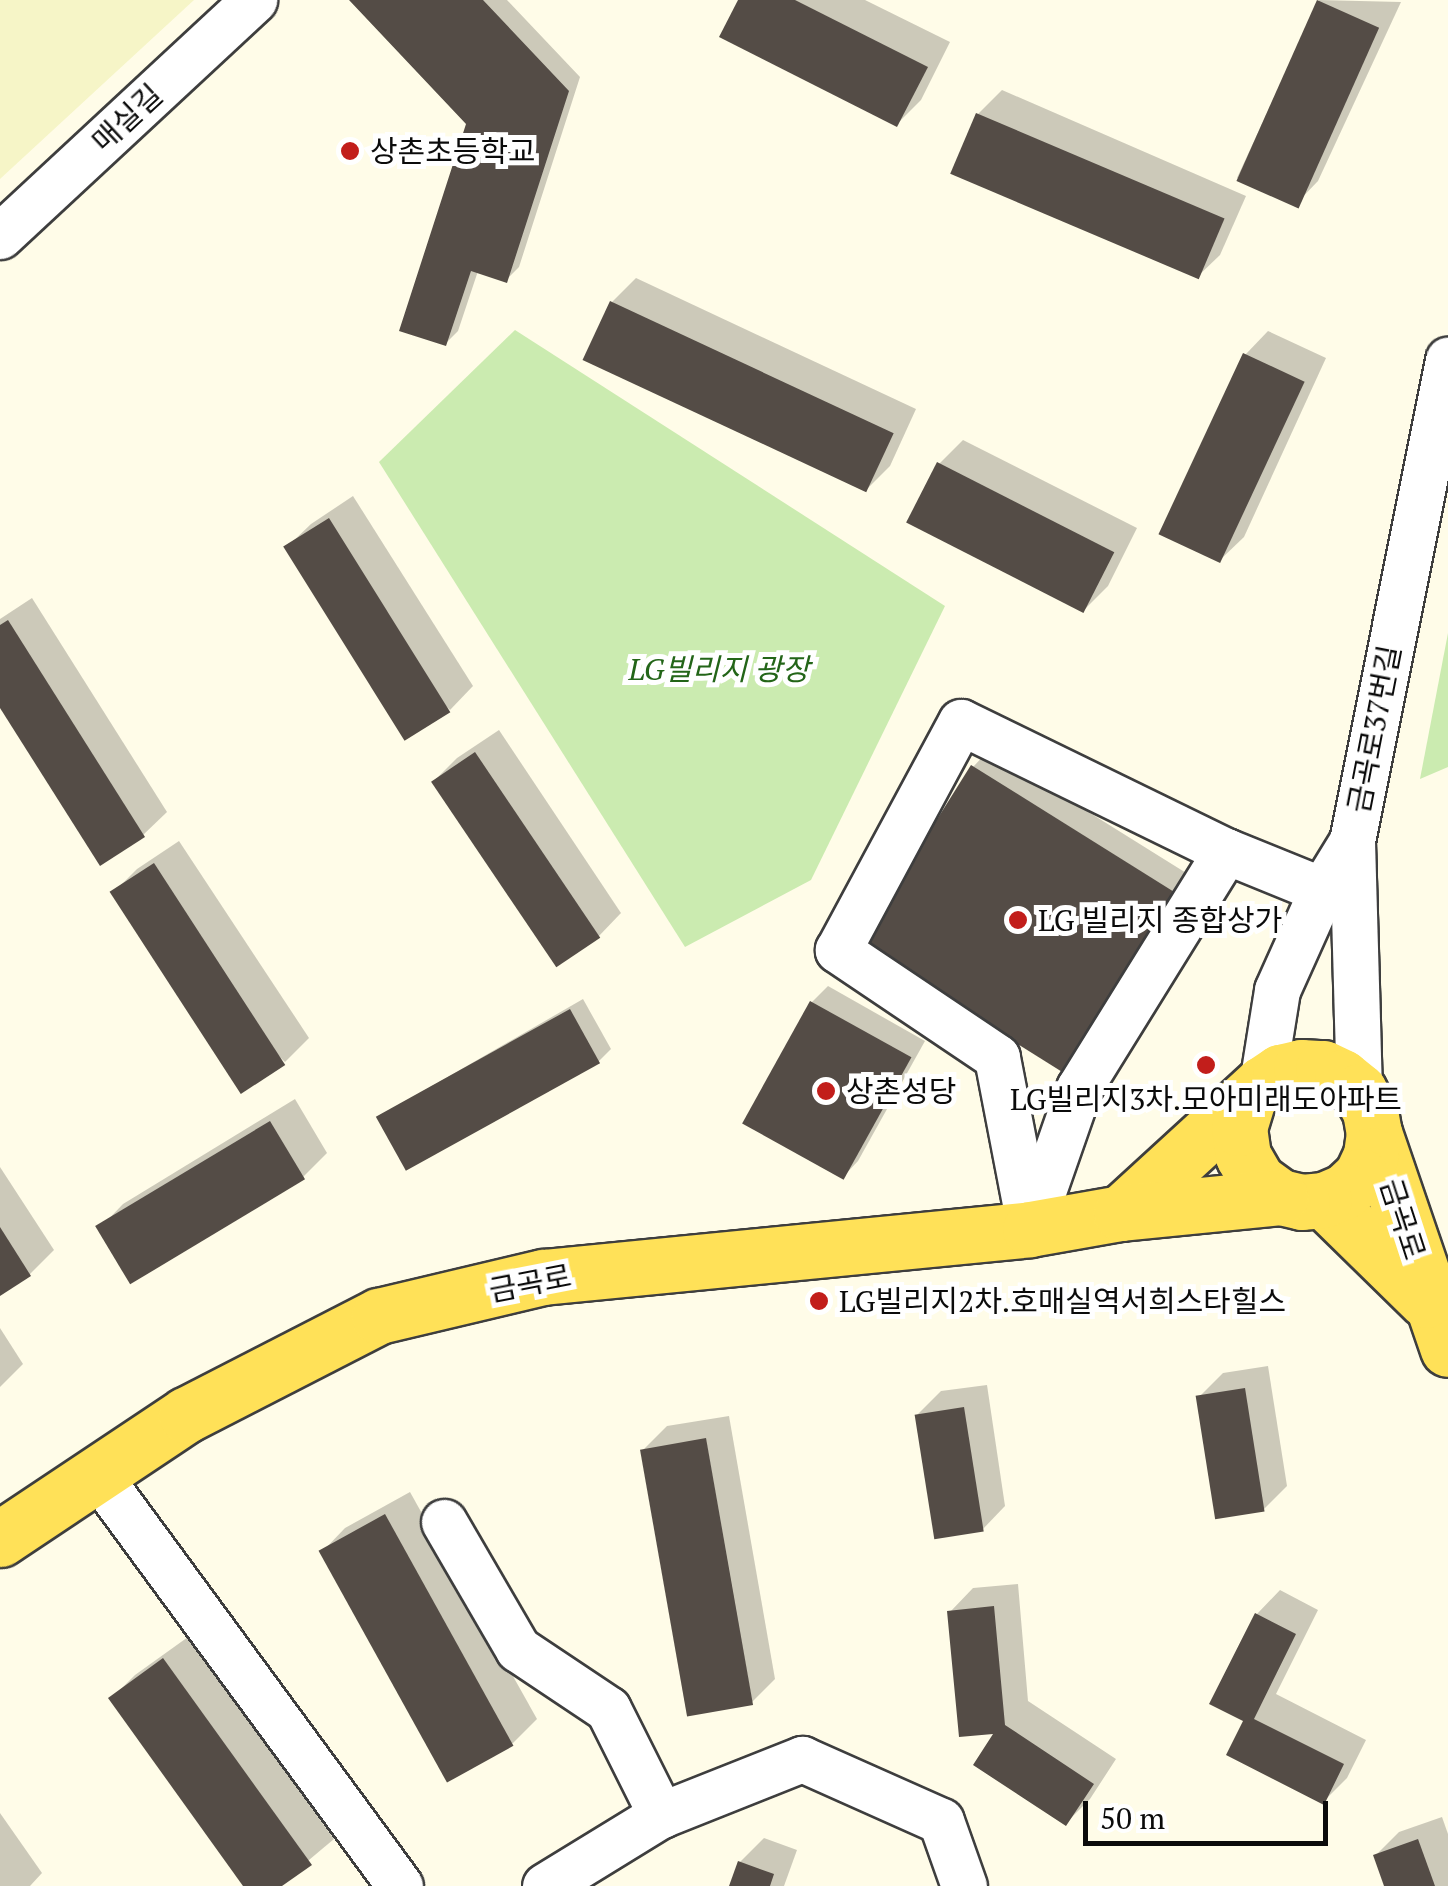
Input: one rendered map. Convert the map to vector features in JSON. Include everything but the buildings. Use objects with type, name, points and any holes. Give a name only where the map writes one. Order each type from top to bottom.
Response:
[{"type":"main road","points":[[1121,1212],[1254,1093],[1280,1072],[1312,1068],[1342,1077],[1366,1112],[1371,1156],[1361,1176],[1344,1191],[1302,1198],[1257,1180],[1242,1156],[1239,1128],[1254,1093]]},
{"type":"main road","name":"금곡로","points":[[1366,1112],[1440,1327]]},
{"type":"main road","name":"금곡로","points":[[0,1539],[186,1416],[379,1316],[543,1276],[1030,1229],[1121,1212],[1302,1198],[1440,1327]]},
{"type":"street","points":[[0,214],[230,0]]},
{"type":"street","name":"매실길","points":[[0,236],[254,0]]},
{"type":"street","name":"금곡로37번길","points":[[1254,1093],[1276,990],[1322,890],[1352,841],[1448,360]]},
{"type":"street","points":[[1030,1229],[997,1058],[838,950],[961,722],[1226,850],[1322,890]]},
{"type":"street","points":[[1352,841],[1366,1112]]},
{"type":"street","points":[[1030,1229],[1079,1088],[1226,850]]},
{"type":"street","points":[[98,1475],[400,1886]]},
{"type":"street","points":[[444,1522],[518,1649],[608,1708],[662,1815]]},
{"type":"street","points":[[546,1886],[662,1815],[802,1759],[941,1821],[964,1886]]},
{"type":"green space","points":[[0,0],[194,0],[0,179]]},
{"type":"green space","name":"LG빌리지 광장","points":[[515,330],[945,606],[811,880],[685,947],[379,462]]},
{"type":"green space","points":[[1448,633],[1448,767],[1420,779]]},
{"type":"place","name":"상촌초등학교","points":[[350,151]]},
{"type":"place","name":"LG 빌리지 종합상가","points":[[1018,920]]},
{"type":"place","name":"LG빌리지3차.모아미래도아파트","points":[[1206,1065]]},
{"type":"place","name":"상촌성당","points":[[826,1091]]},
{"type":"place","name":"LG빌리지2차.호매실역서희스타힐스","points":[[819,1301]]}]
